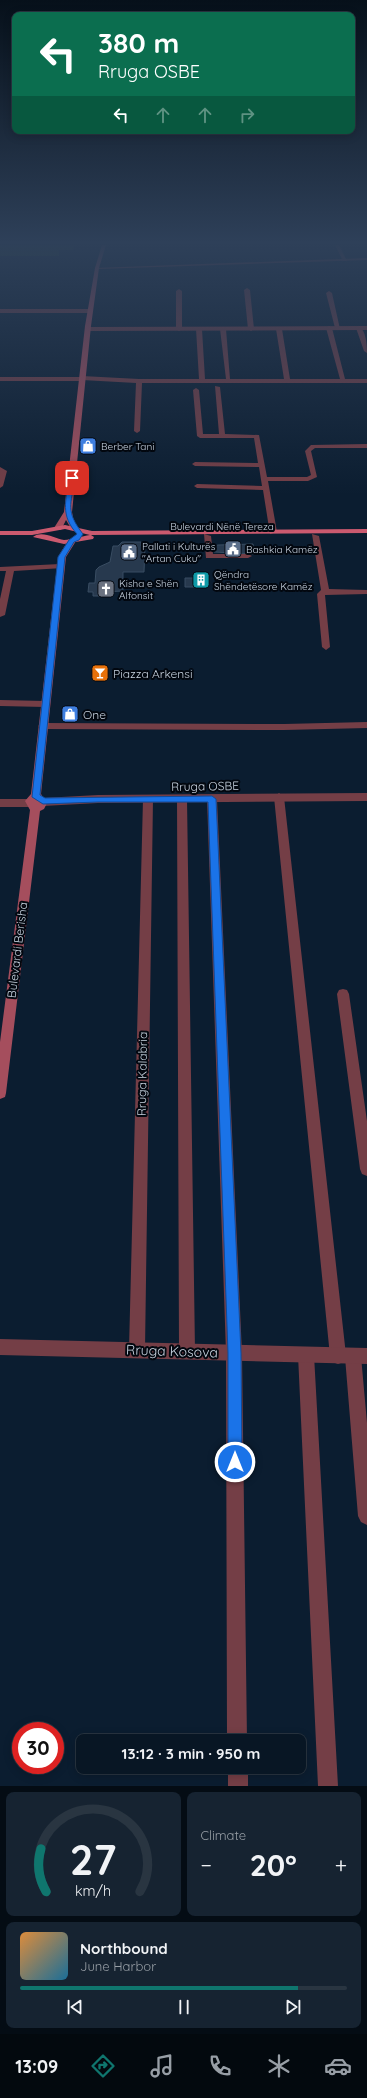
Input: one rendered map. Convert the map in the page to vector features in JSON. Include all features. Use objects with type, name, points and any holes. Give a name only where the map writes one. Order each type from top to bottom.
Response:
[{"type":"main road","points":[[76,535],[68,512],[88,329]]},
{"type":"main road","points":[[62,557],[51,534],[68,512]]},
{"type":"main road","name":"Bulevardi Nënë Tereza","points":[[0,533],[32,532],[56,529],[76,535],[207,536],[367,531]]},
{"type":"main road","name":"Bulevardi Nënë Tereza","points":[[0,537],[54,539],[76,535],[273,534],[367,536]]},
{"type":"main road","name":"Bulevardi Berisha","points":[[0,1093],[36,802],[60,566],[62,557],[76,535]]},
{"type":"street","points":[[88,329],[241,328]]},
{"type":"street","points":[[279,328],[287,382]]},
{"type":"street","points":[[329,328],[343,381]]},
{"type":"street","points":[[360,328],[367,351]]},
{"type":"street","points":[[199,329],[202,382]]},
{"type":"street","points":[[223,329],[228,378]]},
{"type":"street","points":[[0,379],[82,379],[202,382],[367,382]]},
{"type":"street","points":[[137,431],[139,381]]},
{"type":"street","points":[[217,387],[222,436]]},
{"type":"street","points":[[196,390],[199,435],[257,436],[273,534]]},
{"type":"street","points":[[265,479],[308,479],[315,476],[308,451],[313,446],[367,446]]},
{"type":"street","points":[[195,464],[262,465]]},
{"type":"street","points":[[0,469],[4,471],[0,486]]},
{"type":"street","points":[[197,486],[265,488]]},
{"type":"street","points":[[207,536],[209,556],[248,556]]},
{"type":"street","points":[[314,536],[325,591]]},
{"type":"street","points":[[0,569],[60,566]]},
{"type":"street","points":[[0,617],[10,569]]},
{"type":"street","points":[[326,647],[320,596],[325,591],[367,592]]},
{"type":"street","points":[[0,703],[46,704]]},
{"type":"street","points":[[43,726],[284,727],[367,725]]},
{"type":"street","points":[[279,798],[353,1356],[367,1516]]},
{"type":"street","name":"Rruga OSBE","points":[[0,803],[148,799],[367,798]]},
{"type":"street","name":"Rruga Kalabria","points":[[137,1349],[148,799]]},
{"type":"street","points":[[182,799],[186,1351]]},
{"type":"street","points":[[212,799],[234,1353],[237,1734]]},
{"type":"street","points":[[343,994],[367,1168]]},
{"type":"street","name":"Rruga Kosova","points":[[0,1347],[137,1349],[353,1356]]},
{"type":"street","points":[[306,1355],[328,1786]]},
{"type":"street","points":[[238,1774],[238,1786]]},
{"type":"building","points":[[122,542],[141,542],[141,546],[145,546],[144,572],[123,572],[123,591],[102,592],[102,596],[93,596],[93,592],[88,592],[89,583],[95,583],[96,570],[110,562],[113,546],[118,546]]},
{"type":"building","name":"Bashkia Kamëz","points":[[253,544],[254,554],[214,552],[214,546],[218,545]]},
{"type":"building","points":[[185,578],[196,578],[196,587],[185,587]]},
{"type":"place","name":"Berber Tani","points":[[88,446]]},
{"type":"place","name":"Bashkia Kamëz","points":[[233,549]]},
{"type":"place","name":"Pallati i Kulturës \"Artan Cuku\"","points":[[129,552]]},
{"type":"place","name":"Qëndra Shëndetësore Kamëz","points":[[201,580]]},
{"type":"place","name":"Kisha e Shën Alfonsit","points":[[106,589]]},
{"type":"place","name":"Piazza Arkensi","points":[[100,673]]},
{"type":"place","name":"One","points":[[70,714]]},
{"type":"route","points":[[72,478],[68,512],[69,520],[71,524],[79,531],[80,536],[72,541],[62,557],[36,797],[42,799],[43,802],[98,799],[212,799],[234,1353],[235,1462]]}]
